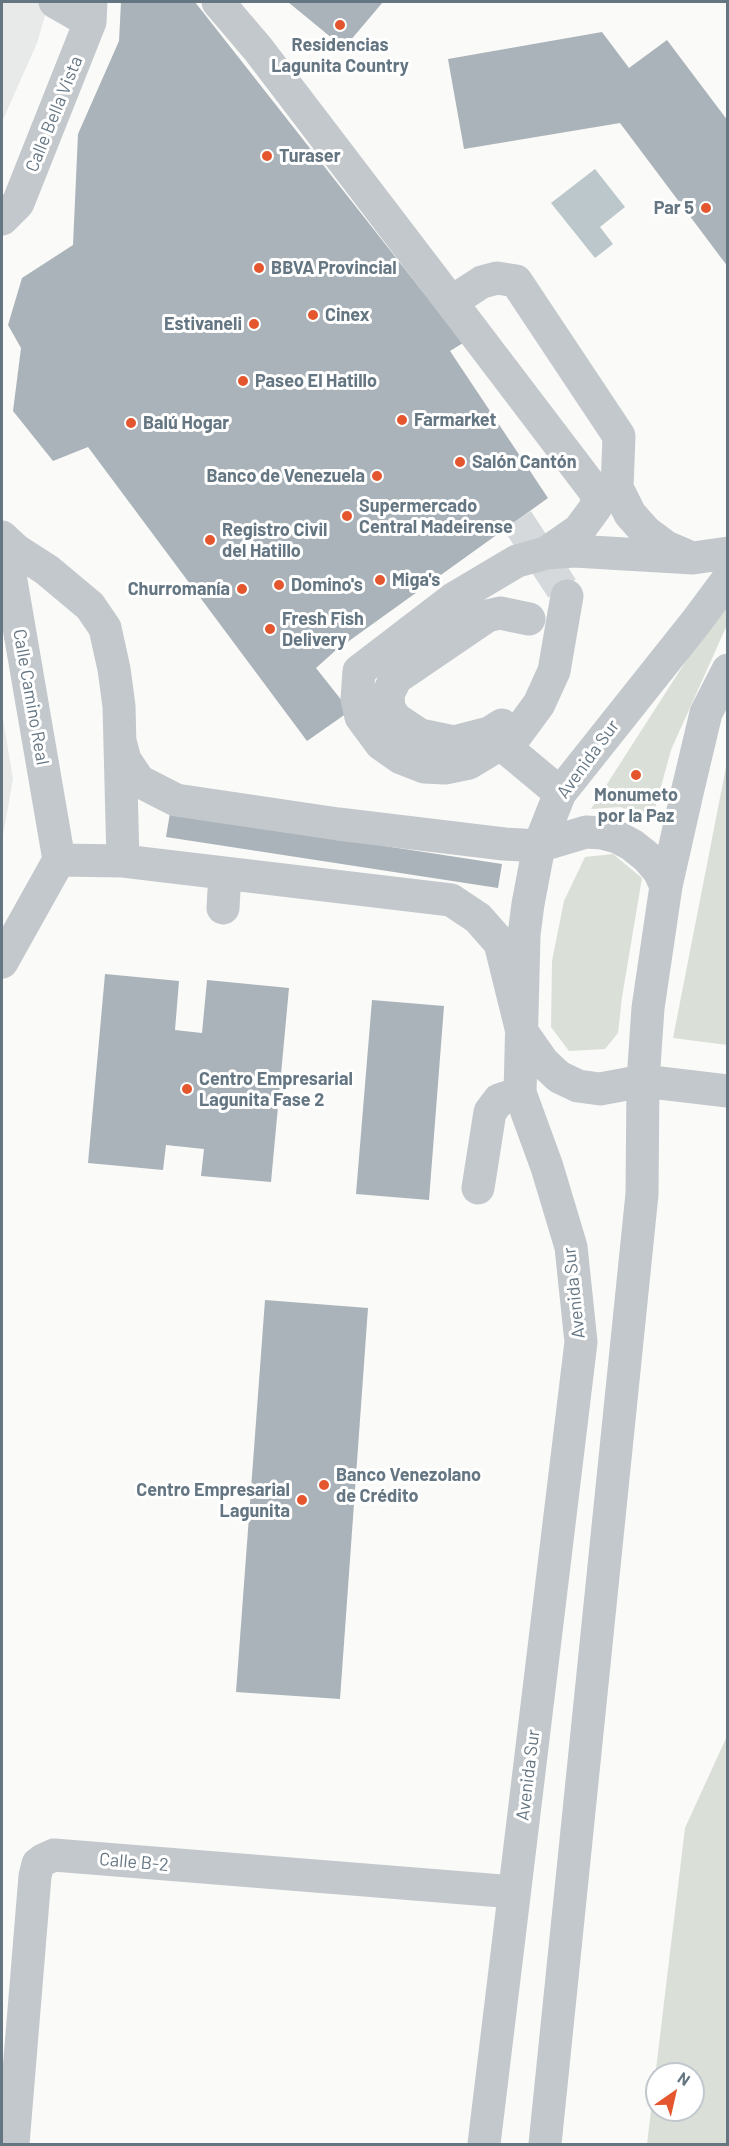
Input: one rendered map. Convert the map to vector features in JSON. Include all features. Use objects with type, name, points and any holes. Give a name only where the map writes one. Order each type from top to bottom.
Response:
[{"type":"street","points":[[55,2],[90,12]]},
{"type":"street","points":[[218,2],[258,49],[597,494],[596,507],[579,530],[546,553]]},
{"type":"street","name":"Calle Bella Vista","points":[[2,219],[18,203],[90,12]]},
{"type":"street","points":[[451,302],[482,282],[497,278],[516,281],[619,436],[617,488],[630,514],[646,532],[666,547],[693,558]]},
{"type":"street","points":[[577,467],[619,436]]},
{"type":"street","name":"Calle Camino Real","points":[[3,539],[47,570],[90,606],[105,628],[114,669],[120,741],[123,861]]},
{"type":"street","name":"Calle Camino Real","points":[[3,539],[59,860]]},
{"type":"street","points":[[550,606],[554,671],[539,704],[517,734],[469,763],[445,768],[424,767],[401,758],[381,744],[361,717],[357,699],[359,671],[453,599],[517,561],[546,553],[574,551],[693,558],[728,553]]},
{"type":"street","points":[[486,579],[487,616]]},
{"type":"street","name":"Avenida Sur","points":[[484,2145],[580,1342],[571,1246],[547,1167],[520,1093],[524,935],[539,846],[560,793],[728,579]]},
{"type":"street","points":[[550,606],[536,682],[524,703],[507,721],[489,733],[454,742],[420,735],[396,719],[389,709],[388,694],[396,678],[487,616],[550,606]]},
{"type":"street","points":[[545,2145],[642,1194],[643,1081],[648,1008],[666,886],[706,713],[728,670]]},
{"type":"street","name":"Calle Camino Real","points":[[120,741],[125,760],[140,781],[176,800],[338,824],[493,843],[539,846]]},
{"type":"street","points":[[500,743],[560,793]]},
{"type":"street","points":[[539,846],[586,832],[617,837],[647,857],[666,886]]},
{"type":"street","points":[[2,962],[59,860],[123,861],[452,900],[478,918],[500,943],[522,1032],[543,1062],[559,1077],[578,1086],[600,1089],[643,1081],[728,1091]]},
{"type":"street","points":[[223,908],[225,873]]},
{"type":"street","points":[[478,1188],[490,1112],[499,1101],[520,1093]]},
{"type":"street","name":"Calle B-2","points":[[13,2145],[34,1876],[38,1864],[43,1860],[54,1855],[514,1892]]},
{"type":"shaded area","points":[[2,2],[49,2],[37,43],[2,122]]},
{"type":"shaded area","points":[[595,169],[625,207],[600,227],[613,244],[595,258],[551,203]]},
{"type":"shaded area","points":[[727,597],[727,625],[671,750],[651,823],[638,813],[620,807],[591,809]]},
{"type":"shaded area","points":[[2,713],[13,779],[2,841]]},
{"type":"shaded area","points":[[727,762],[727,1045],[673,1038]]},
{"type":"shaded area","points":[[613,854],[642,878],[618,1033],[605,1049],[569,1051],[551,1027],[552,961],[564,901],[585,857]]},
{"type":"shaded area","points":[[727,1736],[727,2144],[647,2144],[650,2122],[705,2122],[705,2062],[657,2062],[685,1828]]},
{"type":"building","name":"Paseo El Hatillo","points":[[121,2],[195,2],[463,343],[450,351],[548,498],[335,651],[316,668],[350,711],[307,741],[88,447],[53,461],[13,411],[21,348],[8,325],[22,278],[73,245],[78,134],[119,41]]},
{"type":"building","name":"Residencias Lagunita Country","points":[[288,2],[383,2],[344,48]]},
{"type":"building","name":"Par 5","points":[[602,32],[629,68],[667,40],[728,121],[728,267],[620,123],[464,149],[448,59]]},
{"type":"building","points":[[170,813],[502,864],[498,888],[166,837]]},
{"type":"building","name":"Centro Empresarial Lagunita Fase 2","points":[[105,974],[179,981],[175,1030],[202,1033],[207,980],[289,988],[271,1182],[201,1176],[204,1149],[166,1145],[163,1170],[88,1163]]},
{"type":"building","points":[[372,1000],[444,1006],[429,1200],[356,1194]]},
{"type":"building","name":"Centro Empresarial Lagunita","points":[[265,1300],[368,1308],[340,1699],[236,1692]]},
{"type":"tunnel","points":[[517,520],[567,596]]},
{"type":"place","name":"Residencias Lagunita Country","points":[[340,25]]},
{"type":"place","name":"Turaser","points":[[267,156]]},
{"type":"place","name":"Par 5","points":[[706,208]]},
{"type":"place","name":"BBVA Provincial","points":[[259,268]]},
{"type":"place","name":"Cinex","points":[[313,315]]},
{"type":"place","name":"Estivaneli","points":[[254,324]]},
{"type":"place","name":"Paseo El Hatillo","points":[[243,381]]},
{"type":"place","name":"Farmarket","points":[[402,420]]},
{"type":"place","name":"Balú Hogar","points":[[131,423]]},
{"type":"place","name":"Salón Cantón","points":[[460,462]]},
{"type":"place","name":"Banco de Venezuela","points":[[377,476]]},
{"type":"place","name":"Supermercado Central Madeirense","points":[[347,516]]},
{"type":"place","name":"Registro Civil del Hatillo","points":[[210,540]]},
{"type":"place","name":"Miga's","points":[[380,580]]},
{"type":"place","name":"Domino's","points":[[279,585]]},
{"type":"place","name":"Churromanía","points":[[242,589]]},
{"type":"place","name":"Fresh Fish Delivery","points":[[270,629]]},
{"type":"place","name":"Monumeto por la Paz","points":[[636,775]]},
{"type":"place","name":"Centro Empresarial Lagunita Fase 2","points":[[187,1089]]},
{"type":"place","name":"Banco Venezolano de Crédito","points":[[324,1485]]},
{"type":"place","name":"Centro Empresarial Lagunita","points":[[302,1500]]}]
